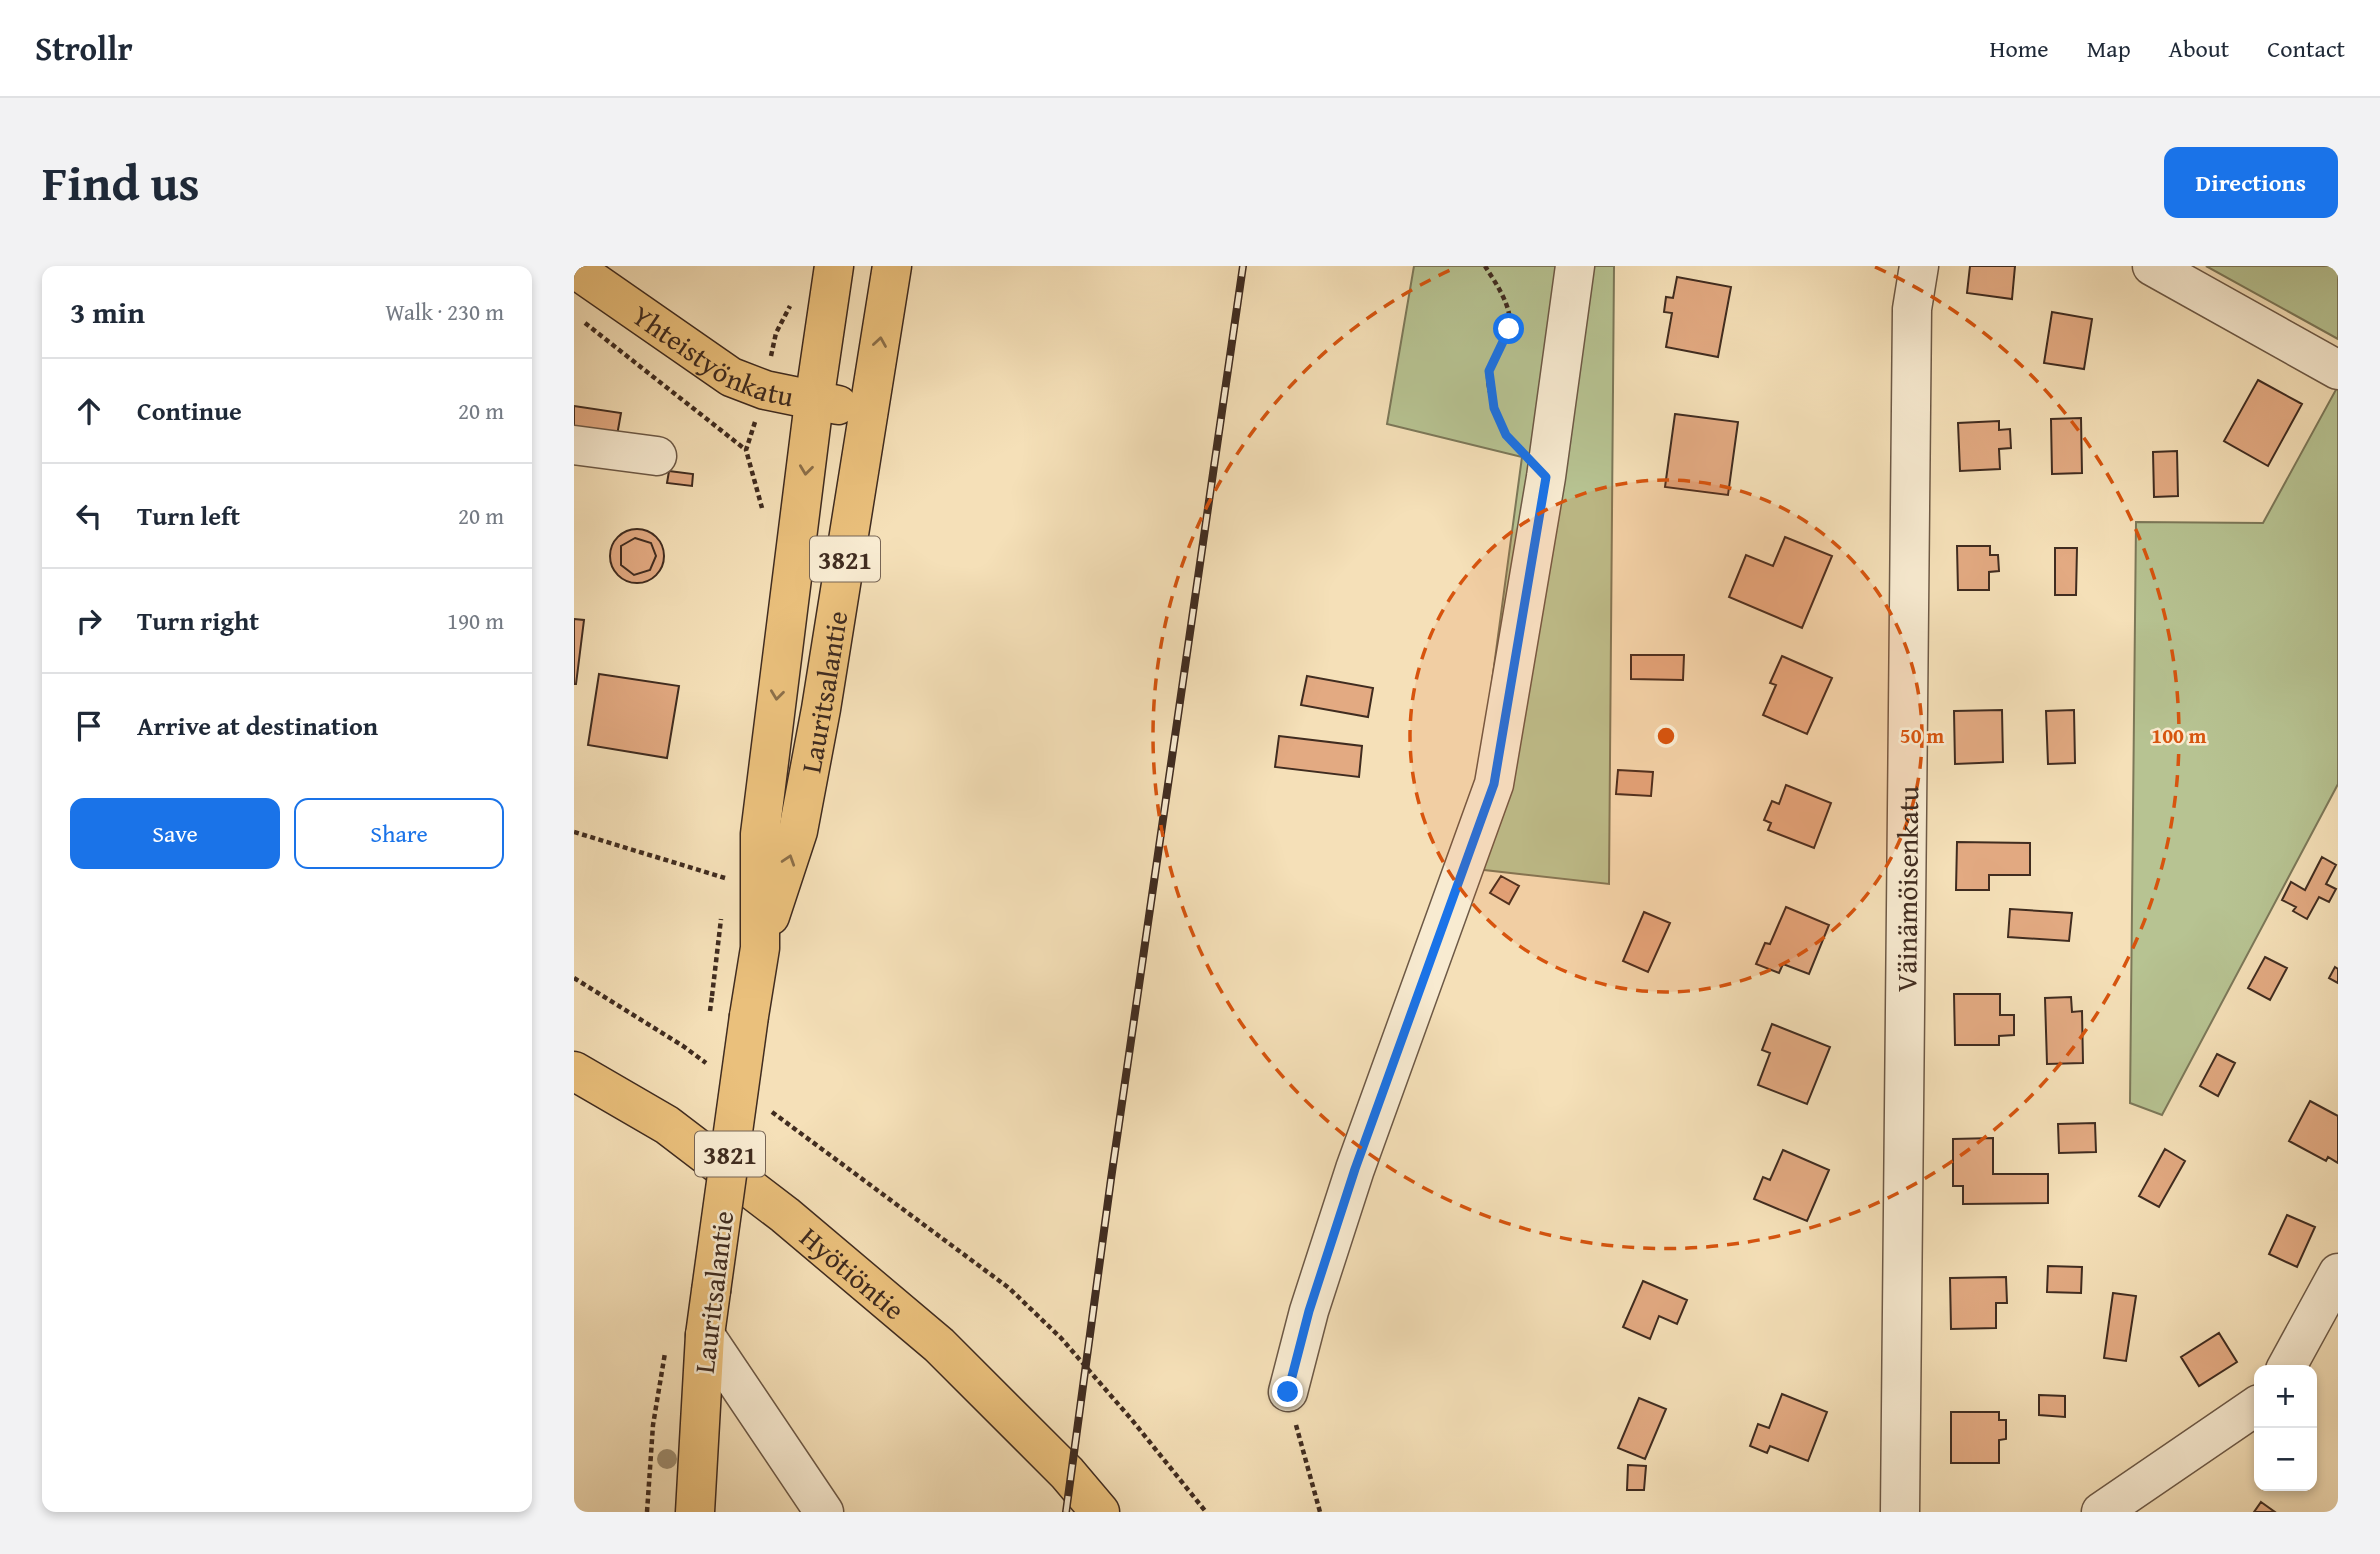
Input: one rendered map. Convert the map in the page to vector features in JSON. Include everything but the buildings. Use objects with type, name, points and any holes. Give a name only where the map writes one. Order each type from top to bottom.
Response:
[{"type":"main road","name":"Lauritsalantie","points":[[760,948],[760,834],[814,402],[834,266]]},
{"type":"main road","name":"Lauritsalantie","points":[[695,1512],[705,1335],[749,1016],[760,948],[798,831],[821,709],[892,266]]},
{"type":"main road","name":"Yhteistyönkatu","points":[[574,268],[731,377],[765,390],[814,402],[869,410]]},
{"type":"main road","name":"Hyötiöntie","points":[[574,1071],[667,1125],[795,1224],[939,1345],[1067,1473],[1100,1512]]},
{"type":"street","points":[[1288,1392],[1309,1311],[1355,1169],[1494,784],[1546,477],[1575,266]]},
{"type":"street","name":"Väinämöisenkatu","points":[[1900,1512],[1912,309],[1919,266]]},
{"type":"street","points":[[2152,266],[2338,370]]},
{"type":"street","points":[[574,445],[657,456]]},
{"type":"street","points":[[2288,1365],[2338,1273]]},
{"type":"street","points":[[705,1335],[824,1512]]},
{"type":"street","points":[[2101,1512],[2254,1407]]},
{"type":"path","points":[[1485,266],[1505,298],[1509,329],[1489,371],[1494,408],[1506,435],[1546,477]]},
{"type":"path","points":[[574,315],[746,450]]},
{"type":"path","points":[[574,832],[726,879]]},
{"type":"path","points":[[574,978],[683,1046],[716,1070]]},
{"type":"path","points":[[770,1110],[1009,1288],[1061,1338],[1206,1512]]},
{"type":"path","points":[[648,1512],[653,1425],[666,1345]]},
{"type":"path","points":[[1288,1392],[1320,1512]]},
{"type":"green space","points":[[1414,266],[1614,266],[1609,884],[1467,868],[1522,457],[1387,424]]},
{"type":"green space","points":[[2206,266],[2338,266],[2338,339]]},
{"type":"green space","points":[[2338,386],[2338,784],[2162,1115],[2130,1103],[2136,522],[2263,523]]},
{"type":"railway","points":[[1066,1512],[1111,1179],[1243,266]]},
{"type":"route","points":[[1288,1392],[1309,1311],[1355,1169],[1494,784],[1546,477],[1506,435],[1494,408],[1489,371],[1509,329]]}]
